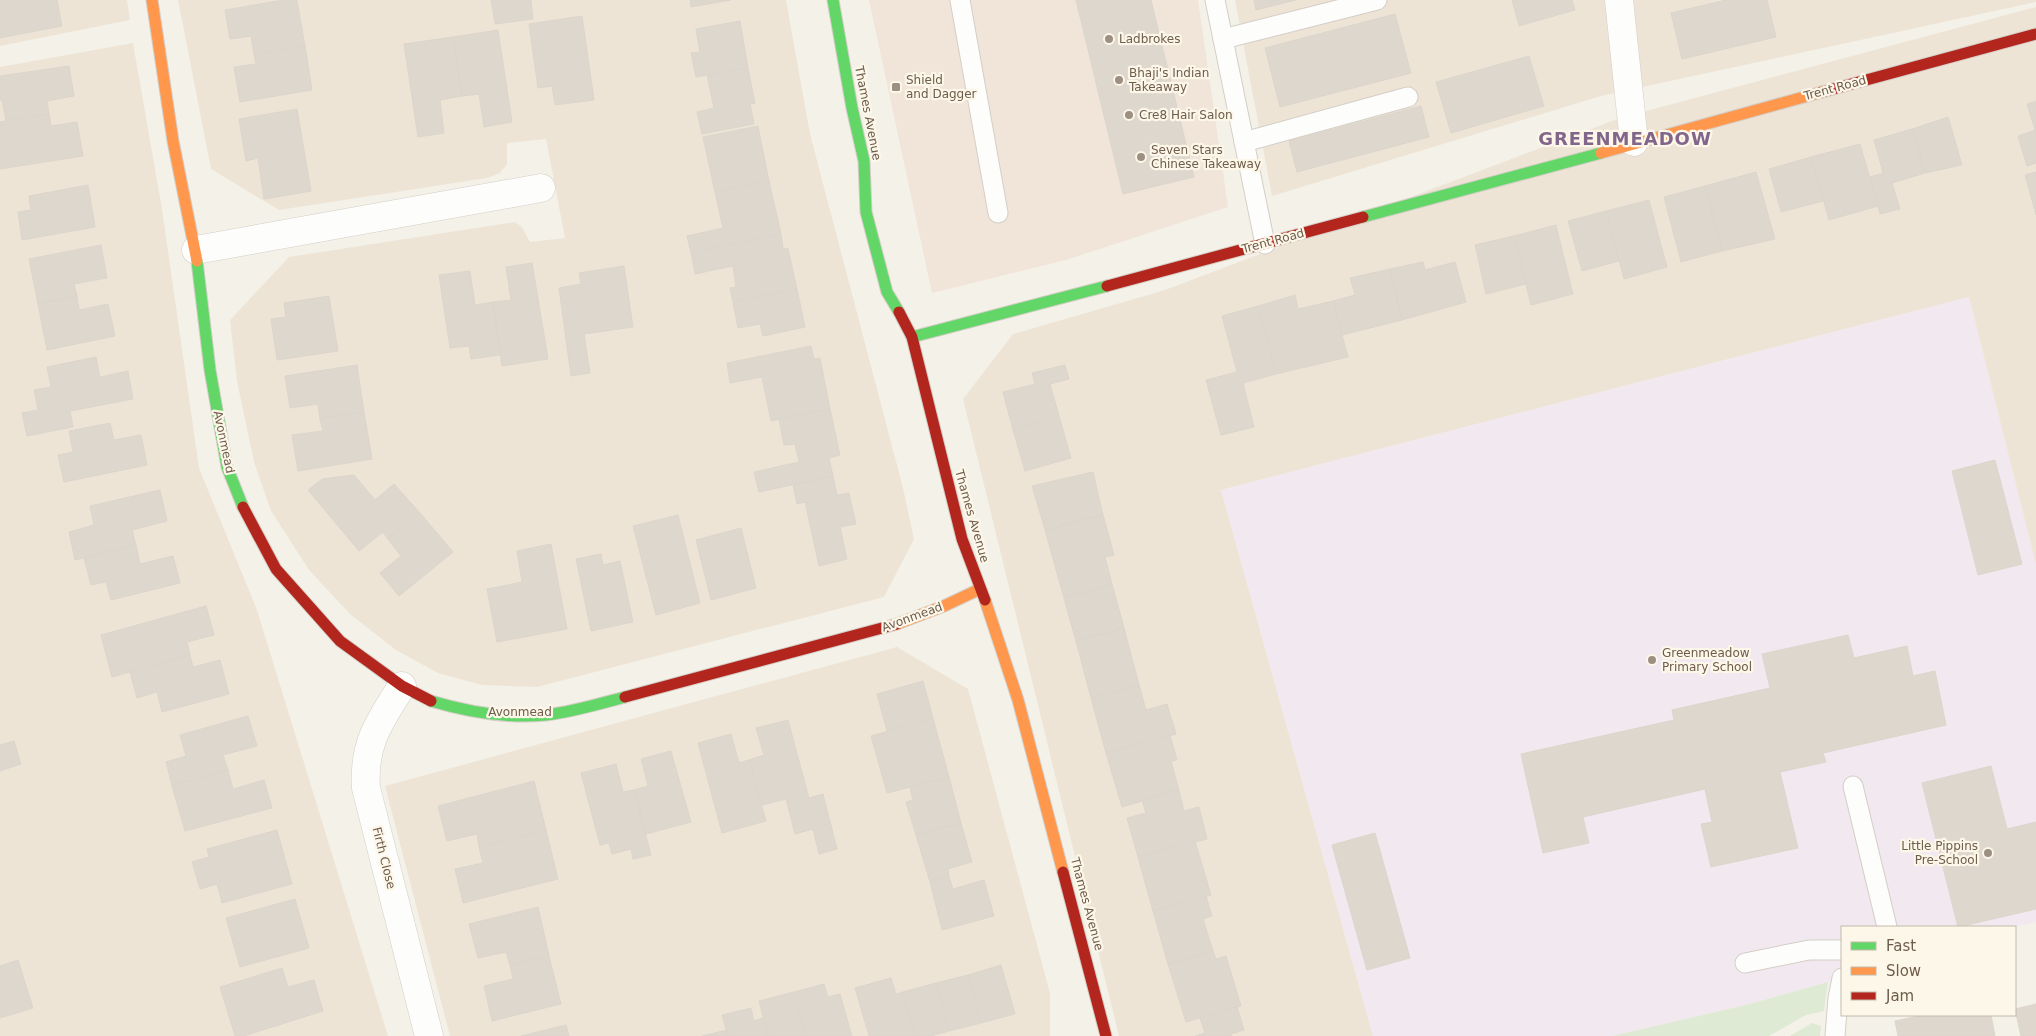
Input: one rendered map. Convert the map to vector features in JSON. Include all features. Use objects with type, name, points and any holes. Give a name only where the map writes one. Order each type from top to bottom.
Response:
[{"type":"street","name":"Avonmead","points":[[152,0],[173,141],[196,250],[210,370],[227,467],[248,519],[276,569],[340,641],[402,686],[431,701],[462,710],[500,715],[545,715],[603,703],[904,622],[944,606],[980,588]]},
{"type":"street","name":"Thames Avenue","points":[[833,0],[852,108],[864,161],[866,212],[888,292],[912,337],[962,540],[994,623],[1018,700],[1106,1036]]},
{"type":"street","points":[[1618,0],[1634,142]]},
{"type":"street","name":"Trent Road","points":[[912,337],[1265,244],[2036,34]]},
{"type":"street","points":[[196,250],[541,188]]},
{"type":"street","name":"Firth Close","points":[[402,686],[379,722],[368,747],[364,768],[366,788],[429,1036]]},
{"type":"lane","points":[[960,0],[998,213]]},
{"type":"lane","points":[[1215,0],[1265,244]]},
{"type":"lane","points":[[1223,39],[1377,0]]},
{"type":"lane","points":[[1244,142],[1408,97]]},
{"type":"lane","points":[[1853,786],[1886,926]]},
{"type":"lane","points":[[1745,963],[1809,950],[1841,950]]},
{"type":"lane","points":[[1835,1036],[1841,983]]},
{"type":"shaded area","points":[[0,0],[127,0],[130,20],[0,46]]},
{"type":"shaded area","points":[[178,0],[786,0],[810,134],[903,488],[914,539],[884,597],[537,687],[482,685],[438,673],[396,650],[350,614],[309,570],[271,511],[254,462],[237,381],[230,320],[289,257],[515,222],[522,227],[530,242],[565,238],[546,139],[507,143],[507,164],[500,173],[487,178],[279,210],[211,169]]},
{"type":"shaded area","points":[[869,0],[1198,0],[1228,207],[1066,260],[932,293]]},
{"type":"shaded area","points":[[1235,0],[2036,0],[2036,2],[1601,96],[1272,196]]},
{"type":"shaded area","points":[[2036,7],[2036,565],[1969,297],[1221,490],[1373,1036],[1119,1036],[963,399],[1013,334],[1165,290],[1620,118]]},
{"type":"shaded area","points":[[133,43],[162,209],[199,468],[257,610],[388,1036],[0,1036],[0,67]]},
{"type":"shaded area","name":"Greenmeadow Primary School","points":[[1969,297],[2036,565],[2036,922],[2016,927],[1841,926],[1841,982],[1828,982],[1746,1005],[1612,1036],[1373,1036],[1221,490]]},
{"type":"shaded area","points":[[897,647],[968,689],[1050,993],[1050,1036],[450,1036],[385,786]]},
{"type":"green space","points":[[1828,982],[1824,1011],[1806,1015],[1769,1036],[1612,1036],[1746,1005]]},
{"type":"green space","points":[[1812,1023],[1821,1026],[1820,1036],[1790,1036]]},
{"type":"building","points":[[0,0],[57,0],[62,26],[0,38]]},
{"type":"building","points":[[283,0],[297,0],[305,46],[254,54],[251,36],[230,39],[225,10]]},
{"type":"building","points":[[491,0],[531,0],[533,19],[495,24]]},
{"type":"building","points":[[690,0],[731,0],[691,7]]},
{"type":"building","points":[[1076,0],[1151,0],[1194,177],[1123,194]]},
{"type":"building","points":[[1254,0],[1296,0],[1256,10]]},
{"type":"building","points":[[1512,0],[1572,0],[1575,10],[1519,26]]},
{"type":"building","points":[[1726,0],[1767,0],[1776,37],[1682,59],[1671,13]]},
{"type":"building","points":[[1395,14],[1411,73],[1280,107],[1265,48]]},
{"type":"building","points":[[582,16],[594,100],[555,105],[552,86],[538,88],[529,24]]},
{"type":"building","points":[[740,21],[748,68],[696,77],[691,53],[700,52],[696,29]]},
{"type":"building","points":[[498,30],[512,122],[484,127],[479,94],[462,96],[453,37]]},
{"type":"building","points":[[453,37],[462,96],[440,100],[444,133],[418,137],[404,44]]},
{"type":"building","points":[[305,46],[312,90],[240,102],[234,67],[256,64],[254,54]]},
{"type":"building","points":[[1529,56],[1544,106],[1451,133],[1436,82]]},
{"type":"building","points":[[69,66],[74,96],[47,101],[49,114],[6,121],[2,100],[0,100],[0,76]]},
{"type":"building","points":[[748,68],[755,103],[750,104],[754,124],[702,134],[697,112],[714,108],[707,75]]},
{"type":"building","points":[[2036,101],[2036,163],[2027,166],[2018,136],[2035,130],[2027,104]]},
{"type":"building","points":[[1421,106],[1429,137],[1297,172],[1289,141]]},
{"type":"building","points":[[297,109],[311,191],[264,199],[258,158],[246,161],[239,119]]},
{"type":"building","points":[[49,114],[51,126],[77,122],[83,156],[0,169],[0,122]]},
{"type":"building","points":[[1948,117],[1962,165],[1925,173],[1912,129]]},
{"type":"building","points":[[758,126],[769,181],[715,192],[703,137]]},
{"type":"building","points":[[1912,129],[1925,173],[1892,183],[1900,209],[1880,214],[1870,177],[1883,173],[1874,140]]},
{"type":"building","points":[[1860,144],[1878,206],[1829,220],[1811,157]]},
{"type":"building","points":[[1811,157],[1823,201],[1781,212],[1769,169]]},
{"type":"building","points":[[1756,172],[1775,239],[1722,251],[1705,186]]},
{"type":"building","points":[[2036,172],[2036,215],[2025,175]]},
{"type":"building","points":[[769,181],[781,234],[691,253],[687,236],[723,228],[715,192]]},
{"type":"building","points":[[88,185],[95,227],[22,240],[18,212],[31,210],[29,196]]},
{"type":"building","points":[[1705,186],[1722,251],[1681,262],[1664,197]]},
{"type":"building","points":[[1649,200],[1667,267],[1624,279],[1606,211]]},
{"type":"building","points":[[1606,211],[1619,261],[1582,271],[1568,221]]},
{"type":"building","points":[[1556,225],[1573,294],[1531,305],[1514,236]]},
{"type":"building","points":[[781,234],[783,249],[788,248],[797,289],[733,302],[730,288],[736,287],[733,266],[695,274],[691,253]]},
{"type":"building","points":[[1514,236],[1526,284],[1486,294],[1475,245]]},
{"type":"building","points":[[101,245],[107,278],[74,284],[77,296],[38,304],[29,259]]},
{"type":"building","points":[[1423,262],[1425,270],[1455,262],[1466,302],[1402,320],[1390,269]]},
{"type":"building","points":[[532,263],[548,359],[502,366],[493,302],[511,300],[506,267]]},
{"type":"building","points":[[624,266],[633,327],[584,334],[590,373],[571,376],[559,288],[581,284],[579,273]]},
{"type":"building","points":[[1390,269],[1402,320],[1342,335],[1333,301],[1355,295],[1350,278]]},
{"type":"building","points":[[470,271],[475,305],[493,302],[500,355],[471,359],[469,346],[450,348],[439,275]]},
{"type":"building","points":[[797,289],[805,327],[763,336],[760,324],[738,328],[733,302]]},
{"type":"building","points":[[1295,295],[1298,309],[1333,301],[1348,357],[1276,374],[1258,306]]},
{"type":"building","points":[[77,296],[79,310],[108,304],[115,336],[47,350],[38,304]]},
{"type":"building","points":[[329,296],[338,351],[277,360],[271,319],[286,317],[284,303]]},
{"type":"building","points":[[1258,306],[1276,374],[1243,383],[1254,427],[1221,435],[1206,380],[1237,372],[1222,316]]},
{"type":"building","points":[[811,346],[814,359],[820,358],[830,409],[771,421],[762,377],[730,383],[727,363]]},
{"type":"building","points":[[96,357],[100,377],[128,371],[133,399],[70,411],[73,427],[27,436],[22,413],[38,410],[34,390],[51,387],[47,367]]},
{"type":"building","points":[[357,365],[364,412],[320,419],[318,404],[290,408],[285,376]]},
{"type":"building","points":[[1065,365],[1069,379],[1050,384],[1059,416],[1013,430],[1003,392],[1035,384],[1032,373]]},
{"type":"building","points":[[830,409],[840,455],[829,458],[833,476],[759,492],[754,472],[799,462],[795,444],[784,445],[779,419]]},
{"type":"building","points":[[364,412],[372,459],[298,471],[292,435],[323,431],[320,419]]},
{"type":"building","points":[[1059,416],[1071,458],[1025,471],[1013,430]]},
{"type":"building","points":[[110,423],[114,440],[141,435],[147,465],[64,482],[58,455],[73,452],[69,431]]},
{"type":"building","points":[[1995,460],[2022,564],[1978,575],[1952,471]]},
{"type":"building","points":[[1093,472],[1103,515],[1045,530],[1032,486]]},
{"type":"building","points":[[354,475],[375,500],[394,484],[420,513],[388,539],[383,532],[359,551],[308,490],[322,479]]},
{"type":"building","points":[[833,476],[837,495],[849,493],[856,524],[840,527],[847,559],[819,566],[805,502],[797,504],[793,485]]},
{"type":"building","points":[[160,490],[167,521],[132,530],[136,545],[75,560],[69,532],[94,525],[90,506]]},
{"type":"building","points":[[420,513],[453,552],[399,596],[380,573],[401,556],[388,539]]},
{"type":"building","points":[[678,515],[700,603],[656,615],[633,526]]},
{"type":"building","points":[[1103,515],[1114,555],[1105,557],[1112,584],[1064,598],[1045,530]]},
{"type":"building","points":[[741,528],[756,588],[711,600],[696,540]]},
{"type":"building","points":[[551,544],[567,629],[497,642],[487,589],[522,582],[517,551]]},
{"type":"building","points":[[136,545],[140,564],[173,556],[180,583],[111,600],[106,582],[91,585],[84,558]]},
{"type":"building","points":[[601,554],[603,565],[620,561],[633,622],[591,631],[576,559]]},
{"type":"building","points":[[1112,584],[1124,628],[1076,641],[1064,598]]},
{"type":"building","points":[[206,606],[214,635],[187,642],[190,655],[112,677],[101,635]]},
{"type":"building","points":[[1124,628],[1139,685],[1091,698],[1076,641]]},
{"type":"building","points":[[1848,635],[1854,658],[1907,646],[1913,676],[1935,671],[1946,725],[1823,753],[1826,762],[1780,772],[1798,848],[1711,867],[1701,824],[1712,822],[1705,789],[1583,817],[1589,843],[1543,853],[1521,754],[1674,720],[1672,710],[1770,688],[1762,654]]},
{"type":"building","points":[[190,655],[193,667],[220,660],[229,694],[162,712],[157,692],[137,698],[130,672]]},
{"type":"building","points":[[923,681],[933,718],[887,731],[877,694]]},
{"type":"building","points":[[1139,685],[1146,710],[1167,704],[1176,734],[1106,753],[1091,698]]},
{"type":"building","points":[[248,716],[257,746],[223,755],[228,770],[172,786],[166,762],[186,756],[180,735]]},
{"type":"building","points":[[933,718],[949,777],[887,793],[871,736]]},
{"type":"building","points":[[788,720],[809,798],[823,794],[837,849],[819,854],[813,829],[795,834],[786,799],[762,805],[749,760],[764,755],[756,728]]},
{"type":"building","points":[[731,734],[739,763],[749,760],[766,821],[722,833],[698,743]]},
{"type":"building","points":[[1170,735],[1177,760],[1171,761],[1179,790],[1122,807],[1106,753]]},
{"type":"building","points":[[14,741],[21,764],[0,771],[0,745]]},
{"type":"building","points":[[671,751],[691,822],[646,834],[634,790],[648,786],[641,759]]},
{"type":"building","points":[[616,764],[623,792],[634,790],[651,855],[633,859],[631,849],[612,854],[609,843],[600,845],[581,773]]},
{"type":"building","name":"Little Pippins Pre-School","points":[[1991,766],[2007,829],[2036,822],[2036,909],[1958,926],[1922,783]]},
{"type":"building","points":[[228,770],[233,789],[264,780],[272,808],[185,831],[172,786]]},
{"type":"building","points":[[949,777],[961,823],[916,835],[906,802],[913,800],[910,787]]},
{"type":"building","points":[[534,781],[546,830],[479,847],[477,834],[447,841],[438,806]]},
{"type":"building","points":[[1179,790],[1184,811],[1199,807],[1207,839],[1138,857],[1127,818],[1146,813],[1142,800]]},
{"type":"building","points":[[961,823],[972,862],[948,869],[949,877],[930,882],[916,835]]},
{"type":"building","points":[[277,830],[292,884],[222,903],[217,884],[200,889],[192,862],[209,857],[207,849]]},
{"type":"building","points":[[546,830],[558,879],[463,903],[455,869],[483,863],[479,847]]},
{"type":"building","points":[[1375,833],[1410,958],[1367,970],[1332,845]]},
{"type":"building","points":[[1195,841],[1211,895],[1153,911],[1138,857]]},
{"type":"building","points":[[949,877],[953,889],[984,880],[994,916],[942,930],[930,882]]},
{"type":"building","points":[[1206,896],[1212,916],[1203,919],[1213,951],[1168,964],[1153,911]]},
{"type":"building","points":[[295,899],[309,948],[240,967],[226,918]]},
{"type":"building","points":[[538,907],[549,956],[510,965],[506,952],[478,958],[469,924]]},
{"type":"building","points":[[1213,951],[1216,959],[1226,956],[1241,1006],[1186,1022],[1168,964]]},
{"type":"building","points":[[549,956],[561,1004],[492,1021],[484,986],[513,979],[510,965]]},
{"type":"building","points":[[18,960],[33,1008],[0,1018],[0,966]]},
{"type":"building","points":[[1001,965],[1015,1014],[981,1023],[968,975]]},
{"type":"building","points":[[282,968],[288,987],[314,980],[323,1011],[244,1036],[235,1036],[220,987]]},
{"type":"building","points":[[968,975],[981,1023],[949,1031],[936,983]]},
{"type":"building","points":[[891,978],[896,994],[903,992],[915,1036],[869,1036],[855,988]]},
{"type":"building","points":[[936,983],[949,1031],[931,1036],[915,1036],[903,992]]},
{"type":"building","points":[[824,984],[828,997],[840,994],[852,1036],[806,1036],[794,992]]},
{"type":"building","points":[[794,992],[806,1036],[768,1036],[759,1001]]},
{"type":"building","points":[[2036,1004],[2036,1036],[2021,1036],[2016,1009]]},
{"type":"building","points":[[1237,1006],[1244,1030],[1231,1034],[1232,1036],[1195,1036],[1205,1033],[1200,1018]]},
{"type":"building","points":[[751,1008],[754,1021],[763,1018],[768,1036],[728,1036],[722,1015]]},
{"type":"building","points":[[1918,1016],[1991,1016],[1995,1036],[1898,1036],[1895,1021]]},
{"type":"building","points":[[566,1025],[569,1036],[521,1036]]},
{"type":"building","points":[[727,1030],[728,1036],[702,1036]]},
{"type":"traffic: fast","points":[[833,0],[852,108],[864,161],[866,212],[887,292],[899,312]]},
{"type":"traffic: fast","points":[[1363,217],[1601,153]]},
{"type":"traffic: fast","points":[[197,261],[210,370],[227,467],[243,507]]},
{"type":"traffic: fast","points":[[912,337],[1107,286]]},
{"type":"traffic: fast","points":[[431,701],[488,714],[531,716],[586,708],[625,697]]},
{"type":"traffic: slow","points":[[152,0],[173,141],[197,261]]},
{"type":"traffic: slow","points":[[1601,153],[1822,92]]},
{"type":"traffic: slow","points":[[897,624],[944,606],[980,589]]},
{"type":"traffic: slow","points":[[985,600],[1018,700],[1063,872]]},
{"type":"traffic: jam","points":[[1822,92],[2036,34]]},
{"type":"traffic: jam","points":[[1107,286],[1363,217]]},
{"type":"traffic: jam","points":[[899,312],[912,337],[962,539],[985,600]]},
{"type":"traffic: jam","points":[[243,507],[276,569],[340,641],[402,686],[431,701]]},
{"type":"traffic: jam","points":[[625,697],[897,624]]},
{"type":"traffic: jam","points":[[1063,872],[1106,1036]]},
{"type":"place","name":"Ladbrokes","points":[[1109,39]]},
{"type":"place","name":"Bhaji's Indian Takeaway","points":[[1119,80]]},
{"type":"place","name":"Shield and Dagger","points":[[896,87]]},
{"type":"place","name":"Cre8 Hair Salon","points":[[1129,115]]},
{"type":"place","name":"Seven Stars Chinese Takeaway","points":[[1141,157]]},
{"type":"place","name":"Greenmeadow Primary School","points":[[1652,660]]},
{"type":"place","name":"Little Pippins Pre-School","points":[[1988,853]]},
{"type":"district","name":"GREENMEADOW","points":[[1625,139]]}]
